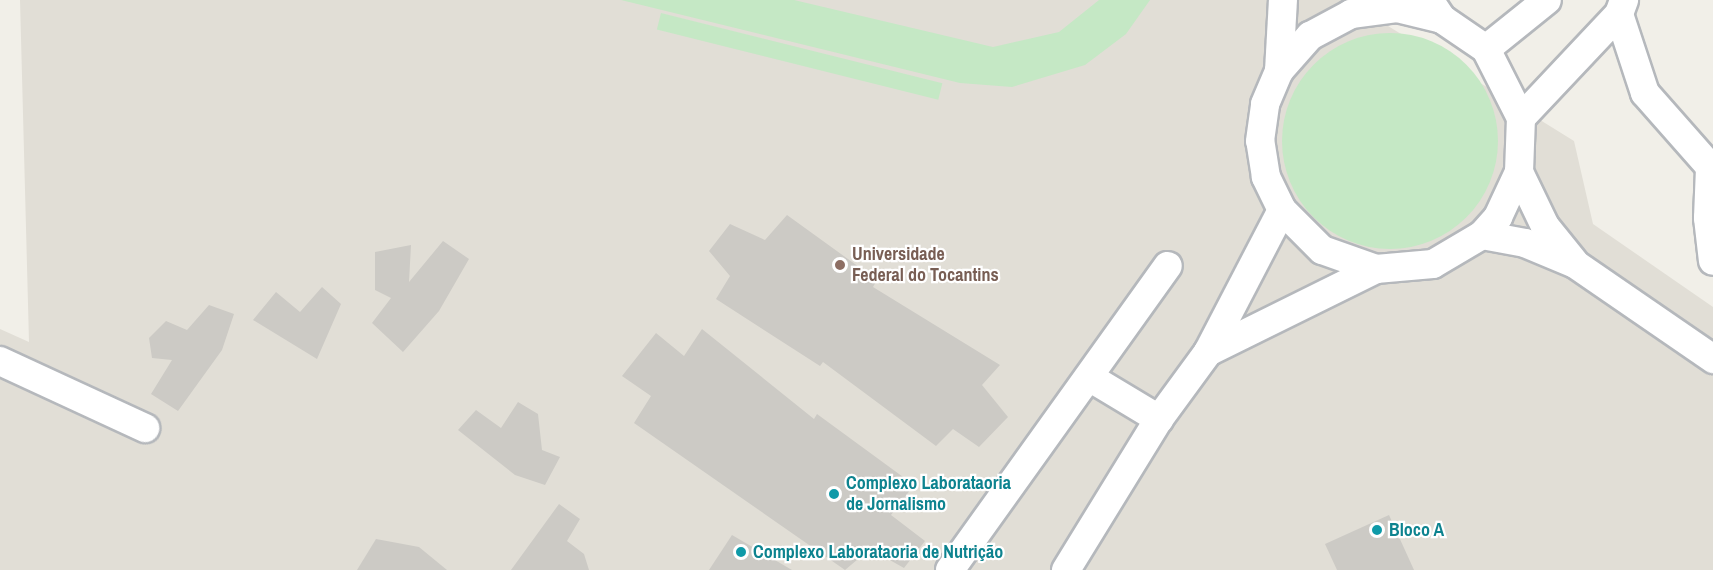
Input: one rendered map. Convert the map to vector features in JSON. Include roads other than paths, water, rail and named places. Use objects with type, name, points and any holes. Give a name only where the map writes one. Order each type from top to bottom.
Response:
[{"type":"street","points":[[1279,71],[1283,0]]},
{"type":"street","points":[[1486,49],[1547,0]]},
{"type":"street","points":[[1521,118],[1621,7]]},
{"type":"street","points":[[1621,7],[1646,93],[1712,169],[1713,261]]},
{"type":"street","points":[[1208,352],[1376,269],[1433,264],[1482,235],[1498,217],[1519,172],[1521,118],[1486,49],[1436,9],[1397,8],[1351,14],[1310,36],[1279,71],[1265,104],[1260,141],[1266,177],[1282,210],[1323,250],[1376,269]]},
{"type":"street","points":[[1519,172],[1545,226],[1575,264]]},
{"type":"street","points":[[1066,570],[1159,419],[1208,352],[1282,210]]},
{"type":"street","points":[[1482,235],[1525,243],[1575,264],[1713,359]]},
{"type":"street","points":[[950,570],[1168,266]]},
{"type":"street","points":[[0,361],[145,428]]},
{"type":"street","points":[[1089,377],[1159,419]]},
{"type":"place","name":"Universidade Federal do Tocantins","points":[[840,265]]},
{"type":"place","name":"Complexo Laborataoria de Jornalismo","points":[[834,494]]},
{"type":"place","name":"Bloco A","points":[[1377,530]]},
{"type":"place","name":"Complexo Laborataoria de Nutrição","points":[[741,552]]}]
